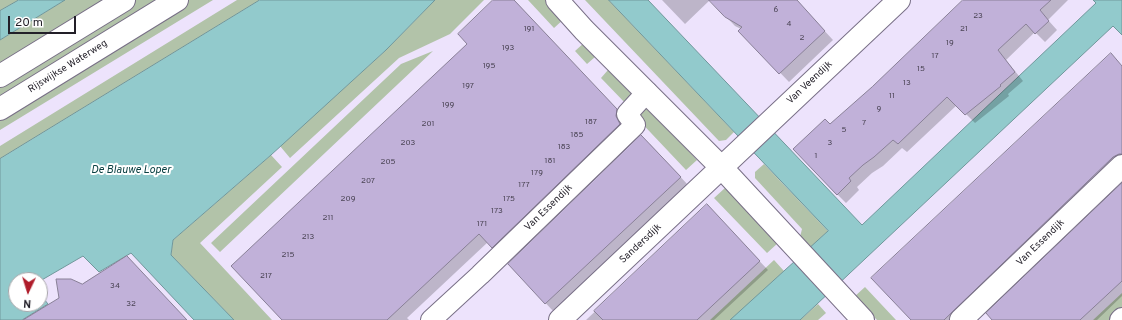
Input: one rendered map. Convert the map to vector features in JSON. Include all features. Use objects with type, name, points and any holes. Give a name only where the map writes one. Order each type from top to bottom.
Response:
[{"type":"street","points":[[0,76],[124,0]]},
{"type":"street","name":"Rijswijkse Waterweg","points":[[0,109],[177,0]]},
{"type":"street","points":[[557,0],[584,30],[722,168],[863,320]]},
{"type":"street","name":"Van Veendijk","points":[[722,168],[775,116],[899,0]]},
{"type":"street","name":"Van Essendijk","points":[[431,320],[480,275],[635,125],[627,114],[647,92]]},
{"type":"street","name":"Van Essendijk","points":[[961,320],[1122,166]]},
{"type":"street","name":"Sandersdijk","points":[[560,320],[722,168]]},
{"type":"shaded area","points":[[0,0],[19,0],[0,11]]},
{"type":"shaded area","points":[[65,0],[112,0],[0,69],[0,40]]},
{"type":"shaded area","points":[[133,0],[166,0],[0,99],[0,81]]},
{"type":"shaded area","points":[[188,0],[213,0],[0,130],[0,115]]},
{"type":"shaded area","points":[[237,0],[260,0],[0,159],[0,146]]},
{"type":"shaded area","points":[[435,0],[484,0],[450,34],[399,58],[290,158],[280,146],[386,50]]},
{"type":"shaded area","points":[[528,0],[548,0],[565,18],[554,28]]},
{"type":"shaded area","points":[[585,0],[609,0],[734,132],[726,140],[719,141]]},
{"type":"shaded area","points":[[585,42],[638,97],[628,106],[601,78],[608,70],[595,57],[587,64],[575,51]]},
{"type":"shaded area","points":[[433,51],[220,252],[211,243],[401,64]]},
{"type":"shaded area","points":[[645,104],[697,160],[686,170],[634,115]]},
{"type":"shaded area","points":[[271,155],[282,167],[200,243],[272,320],[234,320],[171,255],[173,240]]},
{"type":"shaded area","points":[[764,164],[828,231],[811,247],[800,237],[802,229],[755,178],[755,172]]},
{"type":"shaded area","points":[[725,188],[778,243],[767,253],[714,198]]},
{"type":"shaded area","points":[[774,260],[784,271],[733,320],[710,320]]},
{"type":"shaded area","points":[[865,287],[896,320],[877,320],[854,297]]},
{"type":"shaded area","points":[[1122,293],[1122,315],[1116,320],[1093,320]]},
{"type":"shaded area","points":[[818,304],[826,313],[818,320],[800,320]]},
{"type":"water","points":[[19,0],[65,0],[0,40],[0,11]]},
{"type":"water","name":"De Blauwe Loper","points":[[260,0],[435,0],[386,50],[271,155],[173,240],[171,255],[234,320],[194,320],[131,253],[99,272],[83,256],[48,276],[48,272],[8,272],[8,312],[35,312],[22,320],[0,320],[0,159]]},
{"type":"water","points":[[609,0],[648,0],[862,225],[1096,3],[1093,0],[1122,0],[1122,35],[1113,26],[800,320],[730,320],[828,231]]},
{"type":"building","points":[[493,0],[514,0],[617,109],[616,116],[620,124],[492,248],[479,234],[387,320],[282,320],[231,266],[467,44],[458,34]]},
{"type":"building","points":[[709,0],[797,0],[825,31],[779,74],[738,31],[742,27],[725,17]]},
{"type":"building","points":[[963,0],[1051,0],[1040,10],[1049,21],[1035,34],[1026,24],[998,50],[1015,72],[1000,85],[1001,86],[965,115],[947,97],[898,144],[893,140],[863,165],[849,178],[851,181],[837,195],[793,149],[825,119],[830,124],[872,87]]},
{"type":"building","points":[[1111,53],[1122,66],[1122,154],[1113,157],[944,320],[911,320],[871,278]]},
{"type":"building","points":[[641,135],[681,177],[545,304],[508,264]]},
{"type":"building","points":[[1122,183],[1122,281],[1080,320],[992,320],[986,313]]},
{"type":"building","points":[[707,204],[760,261],[697,320],[603,320],[594,311]]},
{"type":"building","points":[[127,256],[187,320],[23,320],[36,312],[48,312],[48,305],[59,298],[56,279],[71,279],[82,284]]}]
